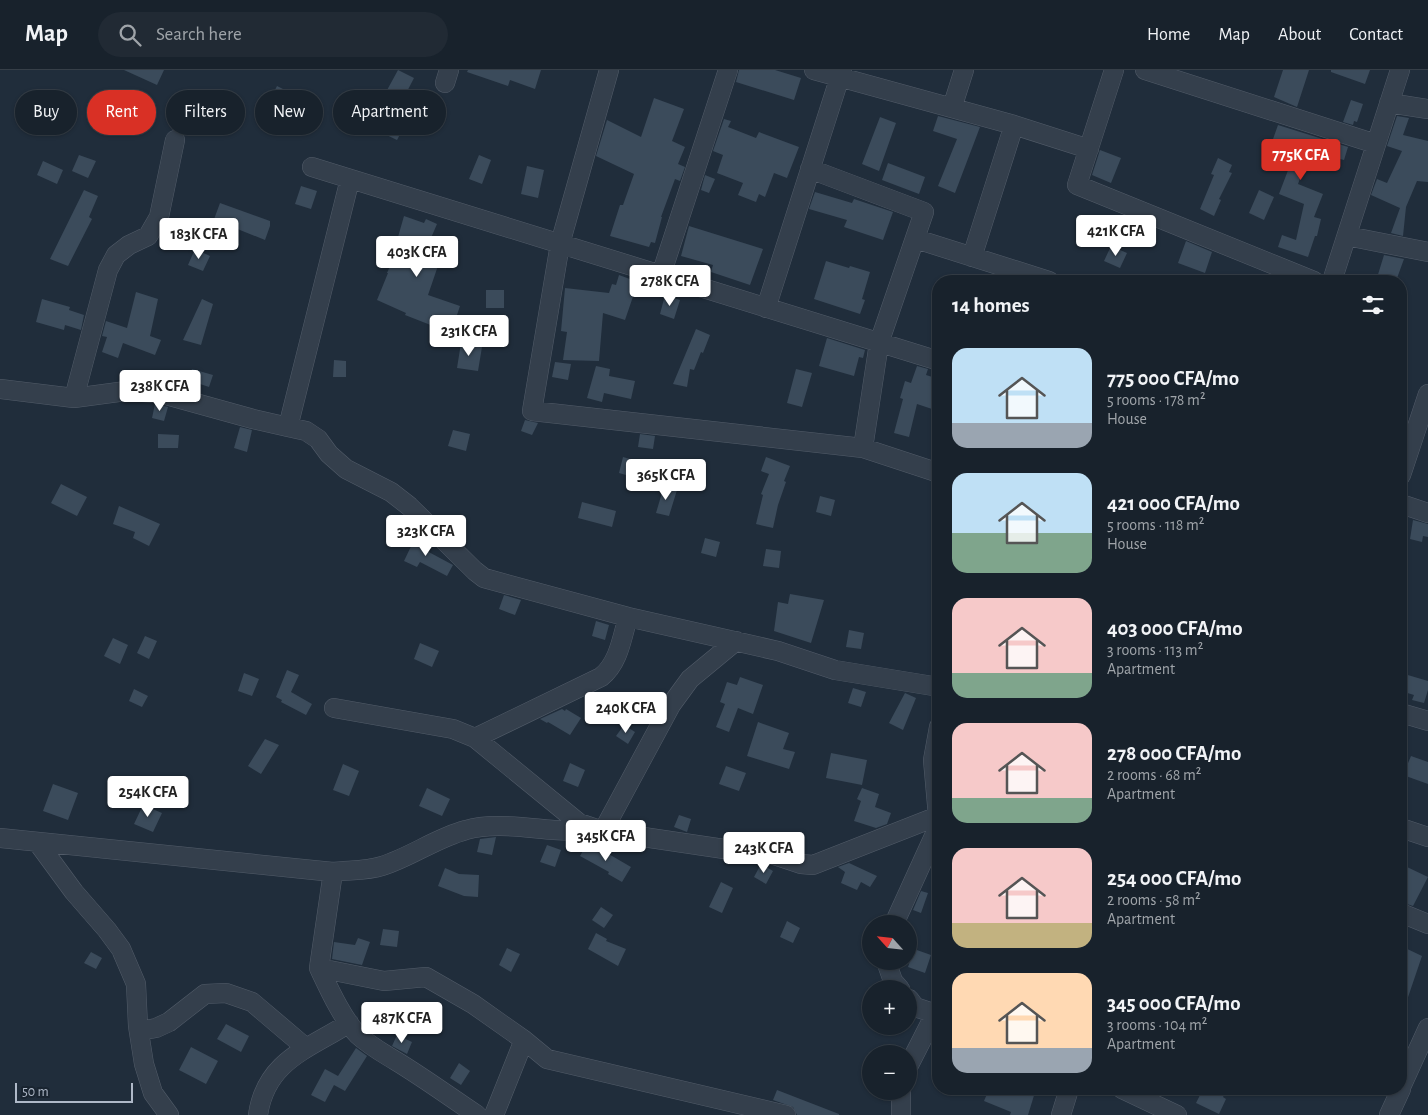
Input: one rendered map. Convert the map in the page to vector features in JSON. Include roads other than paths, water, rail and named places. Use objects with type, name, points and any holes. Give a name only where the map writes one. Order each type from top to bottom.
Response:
[{"type":"street","points":[[609,70],[560,244],[532,411],[863,448],[932,472]]},
{"type":"street","points":[[661,275],[728,70]]},
{"type":"street","points":[[814,70],[841,74],[1089,149]]},
{"type":"street","points":[[952,108],[964,70]]},
{"type":"street","points":[[1114,70],[1077,185],[1299,275]]},
{"type":"street","points":[[1145,70],[1376,144]]},
{"type":"street","points":[[1334,275],[1400,70]]},
{"type":"street","points":[[766,308],[841,74]]},
{"type":"street","points":[[1390,103],[1428,109]]},
{"type":"street","points":[[972,257],[1014,125]]},
{"type":"street","points":[[74,398],[108,270],[116,256],[129,245],[148,236],[159,217],[175,140]]},
{"type":"street","points":[[312,167],[932,359]]},
{"type":"street","points":[[810,169],[924,212],[879,343],[863,448]]},
{"type":"street","points":[[288,427],[350,179]]},
{"type":"street","points":[[1347,236],[1428,252]]},
{"type":"street","points":[[916,239],[1030,275]]},
{"type":"street","points":[[0,389],[74,398],[126,391],[159,393],[253,419],[306,431],[318,439],[329,454],[346,469],[391,492],[409,506],[474,571],[484,578],[628,617],[778,651],[836,670],[932,686]]},
{"type":"street","points":[[1407,457],[1428,394]]},
{"type":"street","points":[[1407,506],[1428,513]]},
{"type":"street","points":[[475,738],[601,677],[609,671],[614,662],[628,617]]},
{"type":"street","points":[[603,831],[671,704],[690,679],[736,641]]},
{"type":"street","points":[[334,708],[453,729],[475,738],[579,822],[603,831]]},
{"type":"street","points":[[1407,715],[1428,721]]},
{"type":"street","points":[[0,838],[333,872],[380,867],[426,845],[467,829],[499,826],[532,827],[553,830],[603,831],[751,854],[768,854],[801,864],[814,865],[932,818]]},
{"type":"street","points":[[1407,832],[1428,837]]},
{"type":"street","points":[[898,915],[932,841]]},
{"type":"street","points":[[38,843],[74,892],[121,949],[136,984],[139,1031],[144,1064],[153,1093],[169,1115]]},
{"type":"street","points":[[333,872],[319,968],[349,1023],[369,1045],[477,1115]]},
{"type":"street","points":[[1407,915],[1428,924]]},
{"type":"street","points":[[319,968],[384,981],[426,977],[473,1004],[524,1040],[547,1059],[786,1115]]},
{"type":"street","points":[[139,1031],[156,1028],[169,1022],[205,994],[226,993],[252,1002],[306,1047]]},
{"type":"street","points":[[917,1008],[932,1013]]},
{"type":"street","points":[[258,1115],[260,1101],[271,1080],[284,1062],[306,1047],[349,1023]]},
{"type":"street","points":[[917,1051],[932,1024]]},
{"type":"street","points":[[1407,1075],[1428,1028]]},
{"type":"street","points":[[494,1115],[524,1040]]},
{"type":"street","points":[[1062,1115],[1067,1095]]},
{"type":"street","points":[[1135,1095],[1177,1115]]},
{"type":"street","points":[[1389,1115],[1398,1095]]},
{"type":"street","points":[[900,1100],[901,1115]]}]
